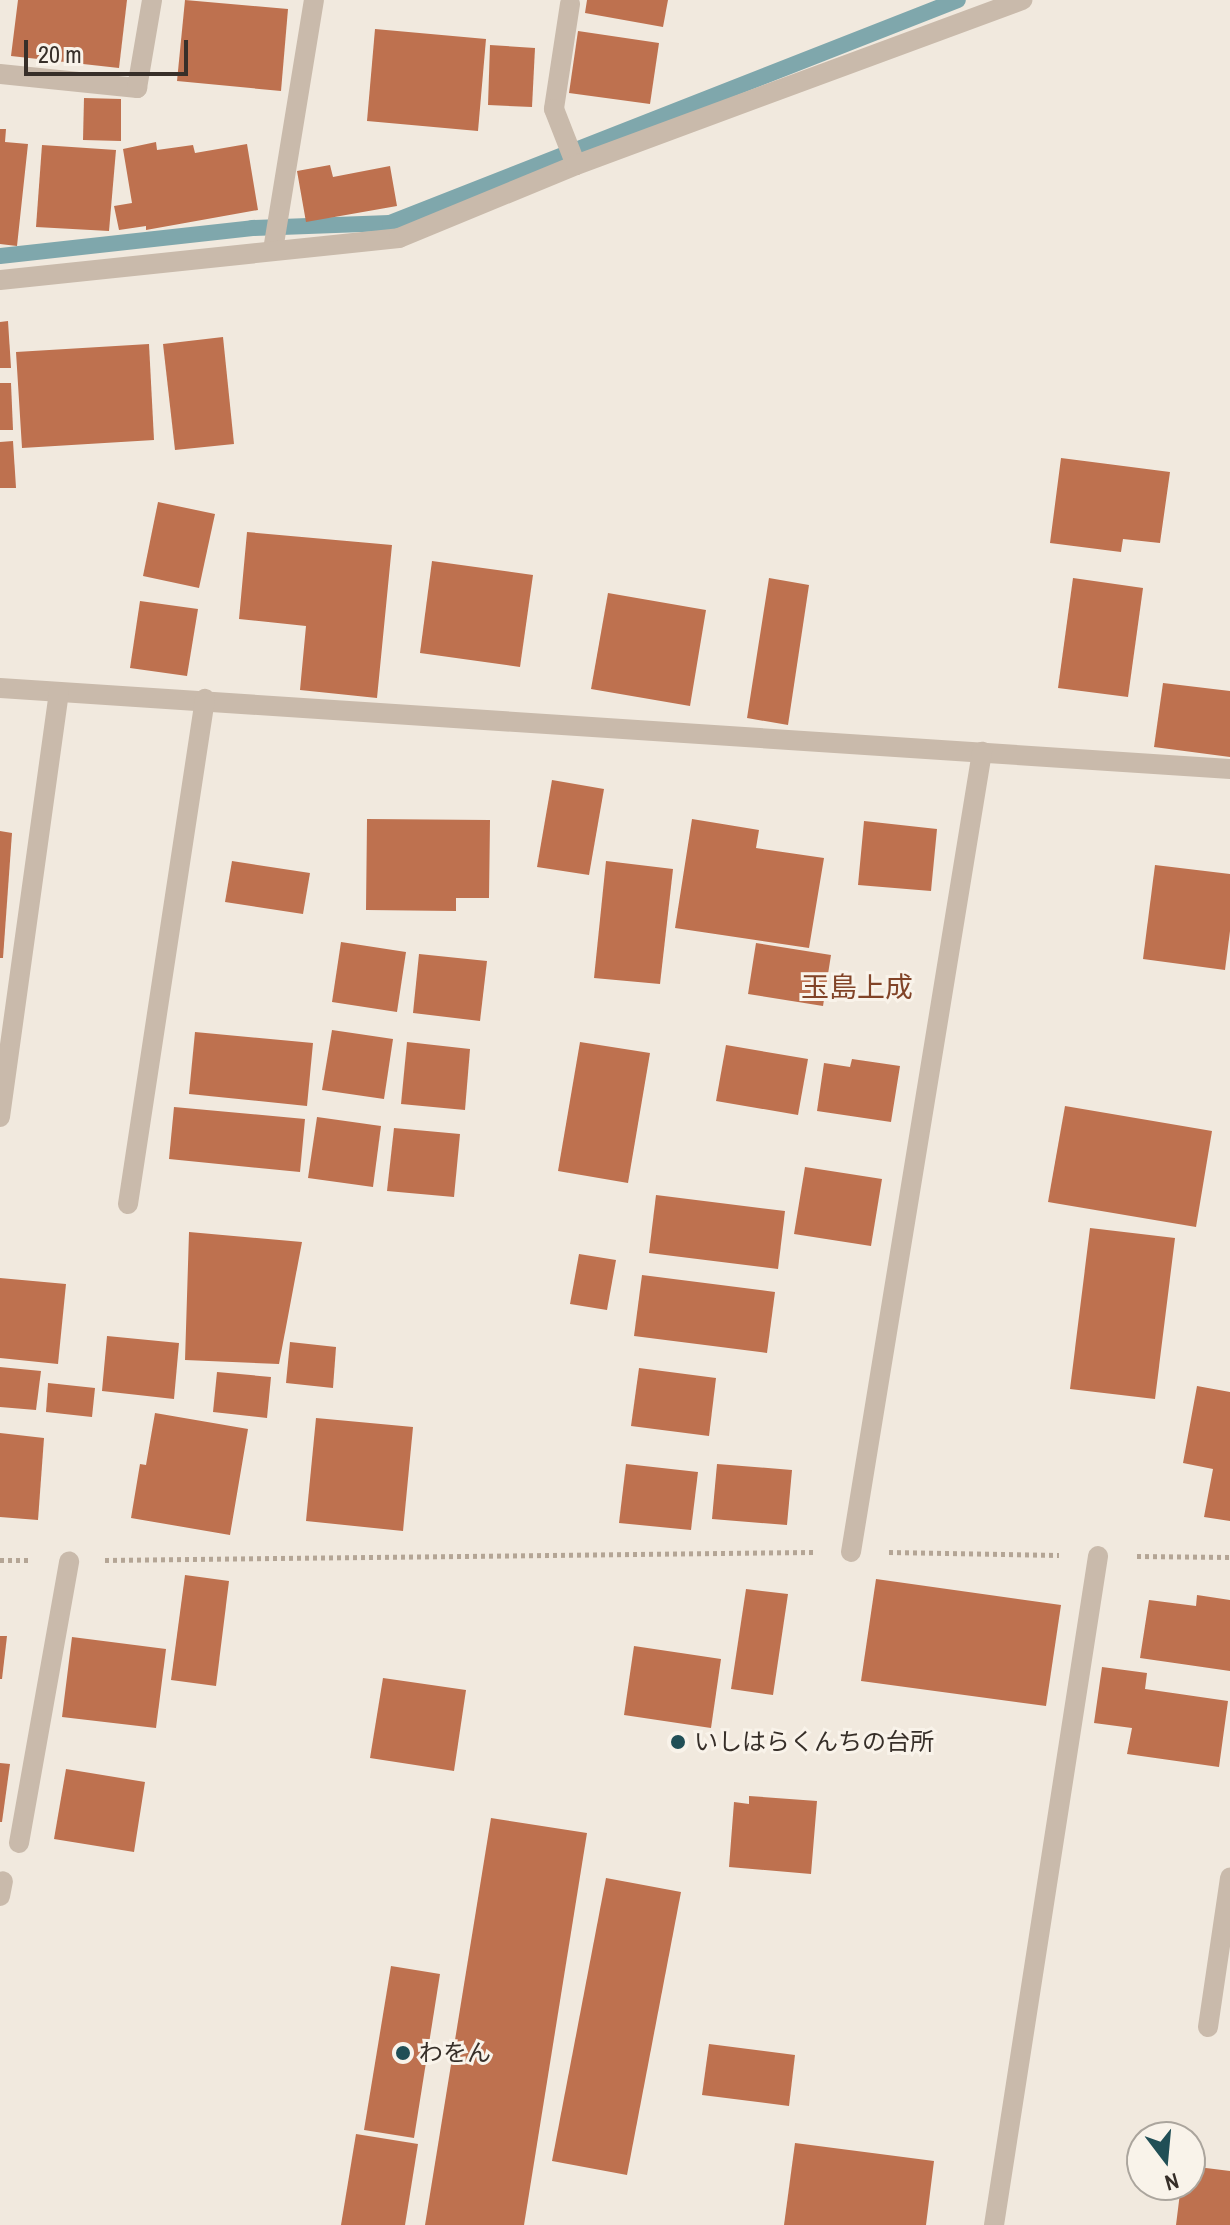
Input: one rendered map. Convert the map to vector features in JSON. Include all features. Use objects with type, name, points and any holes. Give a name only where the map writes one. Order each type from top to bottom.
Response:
[{"type":"street","points":[[0,74],[137,88],[152,0]]},
{"type":"street","points":[[273,250],[314,0]]},
{"type":"street","points":[[0,280],[399,238],[576,165],[1022,0]]},
{"type":"street","points":[[570,4],[554,109],[576,165]]},
{"type":"street","points":[[0,688],[205,699],[1230,769]]},
{"type":"street","points":[[0,1117],[59,692]]},
{"type":"street","points":[[128,1204],[205,699]]},
{"type":"street","points":[[851,1552],[982,752]]},
{"type":"street","points":[[994,2225],[1098,1556]]},
{"type":"street","points":[[19,1843],[69,1561]]},
{"type":"street","points":[[1208,2027],[1230,1878]]},
{"type":"path","points":[[0,1560],[851,1552],[1230,1557]]},
{"type":"building","points":[[18,0],[127,0],[119,68],[11,56]]},
{"type":"building","points":[[185,0],[288,9],[281,91],[177,81]]},
{"type":"building","points":[[587,0],[668,0],[663,27],[585,13]]},
{"type":"building","points":[[375,29],[486,39],[478,131],[367,121]]},
{"type":"building","points":[[578,31],[659,43],[650,104],[569,93]]},
{"type":"building","points":[[490,45],[535,48],[532,107],[488,105]]},
{"type":"building","points":[[84,98],[121,99],[121,141],[83,140]]},
{"type":"building","points":[[0,129],[6,129],[5,142],[28,144],[17,246],[0,244]]},
{"type":"building","points":[[156,142],[157,150],[193,145],[195,153],[247,144],[258,210],[146,230],[146,226],[119,230],[114,206],[132,203],[123,149]]},
{"type":"building","points":[[42,145],[116,150],[109,231],[36,227]]},
{"type":"building","points":[[330,165],[333,177],[390,166],[397,206],[306,222],[297,171]]},
{"type":"building","points":[[8,321],[11,368],[0,368],[0,322]]},
{"type":"building","points":[[223,337],[234,444],[175,450],[163,344]]},
{"type":"building","points":[[149,344],[154,440],[22,448],[16,352]]},
{"type":"building","points":[[0,383],[11,383],[13,430],[0,430]]},
{"type":"building","points":[[13,441],[16,488],[0,488],[0,442]]},
{"type":"building","points":[[1061,458],[1170,472],[1160,543],[1123,539],[1121,552],[1050,543]]},
{"type":"building","points":[[158,502],[215,514],[199,588],[143,576]]},
{"type":"building","points":[[247,532],[392,545],[377,698],[300,690],[306,626],[239,619]]},
{"type":"building","points":[[432,561],[533,575],[520,667],[420,653]]},
{"type":"building","points":[[769,578],[809,585],[788,725],[747,718]]},
{"type":"building","points":[[1073,578],[1143,588],[1128,697],[1058,688]]},
{"type":"building","points":[[608,593],[706,610],[690,706],[591,689]]},
{"type":"building","points":[[140,601],[198,609],[187,676],[130,668]]},
{"type":"building","points":[[1163,683],[1230,691],[1230,757],[1154,747]]},
{"type":"building","points":[[552,780],[604,789],[589,875],[537,867]]},
{"type":"building","points":[[367,819],[490,820],[489,898],[456,898],[456,911],[366,910]]},
{"type":"building","points":[[692,819],[759,830],[756,848],[824,858],[809,948],[675,928]]},
{"type":"building","points":[[864,821],[937,829],[931,891],[858,885]]},
{"type":"building","points":[[0,831],[12,833],[3,958],[0,958]]},
{"type":"building","points":[[232,861],[310,873],[303,914],[225,902]]},
{"type":"building","points":[[606,861],[673,869],[660,984],[594,978]]},
{"type":"building","points":[[1155,865],[1230,874],[1230,931],[1225,970],[1143,959]]},
{"type":"building","points":[[341,942],[406,952],[397,1012],[332,1002]]},
{"type":"building","points":[[756,943],[831,955],[823,1006],[748,994]]},
{"type":"building","points":[[419,954],[487,961],[480,1021],[413,1013]]},
{"type":"building","points":[[332,1030],[393,1039],[384,1099],[322,1090]]},
{"type":"building","points":[[195,1032],[313,1043],[307,1106],[189,1094]]},
{"type":"building","points":[[407,1042],[470,1049],[465,1110],[401,1104]]},
{"type":"building","points":[[580,1042],[650,1053],[628,1183],[558,1171]]},
{"type":"building","points":[[726,1045],[808,1059],[798,1115],[716,1101]]},
{"type":"building","points":[[852,1059],[900,1066],[891,1122],[817,1111],[824,1063],[850,1067]]},
{"type":"building","points":[[1065,1106],[1212,1131],[1196,1227],[1048,1202]]},
{"type":"building","points":[[174,1107],[305,1119],[300,1172],[169,1159]]},
{"type":"building","points":[[317,1117],[381,1126],[373,1187],[308,1178]]},
{"type":"building","points":[[394,1128],[460,1134],[454,1197],[387,1191]]},
{"type":"building","points":[[805,1167],[882,1179],[871,1246],[794,1234]]},
{"type":"building","points":[[656,1195],[785,1211],[778,1269],[649,1253]]},
{"type":"building","points":[[1090,1228],[1175,1238],[1155,1399],[1070,1389]]},
{"type":"building","points":[[189,1232],[302,1242],[279,1364],[185,1360]]},
{"type":"building","points":[[579,1254],[616,1260],[607,1310],[570,1304]]},
{"type":"building","points":[[642,1275],[775,1292],[767,1353],[634,1336]]},
{"type":"building","points":[[0,1278],[66,1284],[58,1364],[0,1358]]},
{"type":"building","points":[[107,1336],[179,1343],[174,1399],[102,1391]]},
{"type":"building","points":[[290,1342],[336,1347],[333,1388],[286,1383]]},
{"type":"building","points":[[0,1367],[41,1371],[36,1410],[0,1407]]},
{"type":"building","points":[[639,1368],[716,1378],[709,1436],[631,1426]]},
{"type":"building","points":[[217,1372],[271,1377],[267,1418],[213,1412]]},
{"type":"building","points":[[48,1383],[95,1388],[92,1417],[46,1412]]},
{"type":"building","points":[[1197,1386],[1230,1392],[1230,1521],[1204,1517],[1213,1469],[1183,1463]]},
{"type":"building","points":[[155,1413],[248,1429],[230,1535],[131,1518],[140,1464],[146,1465]]},
{"type":"building","points":[[316,1418],[413,1427],[403,1531],[306,1521]]},
{"type":"building","points":[[0,1433],[44,1438],[38,1520],[0,1517]]},
{"type":"building","points":[[626,1464],[698,1472],[691,1530],[619,1523]]},
{"type":"building","points":[[717,1464],[792,1470],[787,1525],[712,1519]]},
{"type":"building","points":[[185,1575],[229,1581],[216,1686],[171,1680]]},
{"type":"building","points":[[876,1579],[1061,1605],[1046,1706],[861,1681]]},
{"type":"building","points":[[746,1589],[788,1594],[773,1695],[731,1689]]},
{"type":"building","points":[[1197,1595],[1230,1600],[1230,1671],[1140,1658],[1149,1600],[1196,1606]]},
{"type":"building","points":[[0,1636],[7,1636],[2,1679],[0,1679]]},
{"type":"building","points":[[72,1637],[166,1649],[156,1728],[62,1717]]},
{"type":"building","points":[[634,1646],[721,1659],[711,1728],[624,1715]]},
{"type":"building","points":[[1102,1667],[1147,1673],[1145,1689],[1228,1701],[1219,1767],[1127,1754],[1132,1728],[1094,1723]]},
{"type":"building","points":[[383,1678],[466,1690],[454,1771],[370,1758]]},
{"type":"building","points":[[0,1763],[10,1764],[2,1822],[0,1822]]},
{"type":"building","points":[[66,1769],[145,1782],[134,1852],[54,1839]]},
{"type":"building","points":[[749,1796],[817,1801],[811,1874],[729,1867],[734,1802],[749,1804]]},
{"type":"building","points":[[491,1818],[587,1833],[524,2225],[425,2225]]},
{"type":"building","points":[[606,1878],[681,1892],[627,2175],[552,2161]]},
{"type":"building","points":[[391,1966],[440,1974],[414,2138],[364,2130]]},
{"type":"building","points":[[709,2044],[795,2055],[789,2106],[702,2095]]},
{"type":"building","points":[[356,2134],[418,2144],[405,2225],[341,2225]]},
{"type":"building","points":[[795,2143],[934,2161],[926,2225],[784,2225]]},
{"type":"building","points":[[1206,2168],[1230,2171],[1230,2225],[1176,2225],[1179,2201],[1206,2201]]},
{"type":"waterway","points":[[0,256],[252,228],[390,223],[958,0]]},
{"type":"place","name":"いしはらくんちの台所","points":[[678,1742]]},
{"type":"place","name":"わをん","points":[[403,2053]]},
{"type":"district","name":"玉島上成","points":[[857,987]]}]
